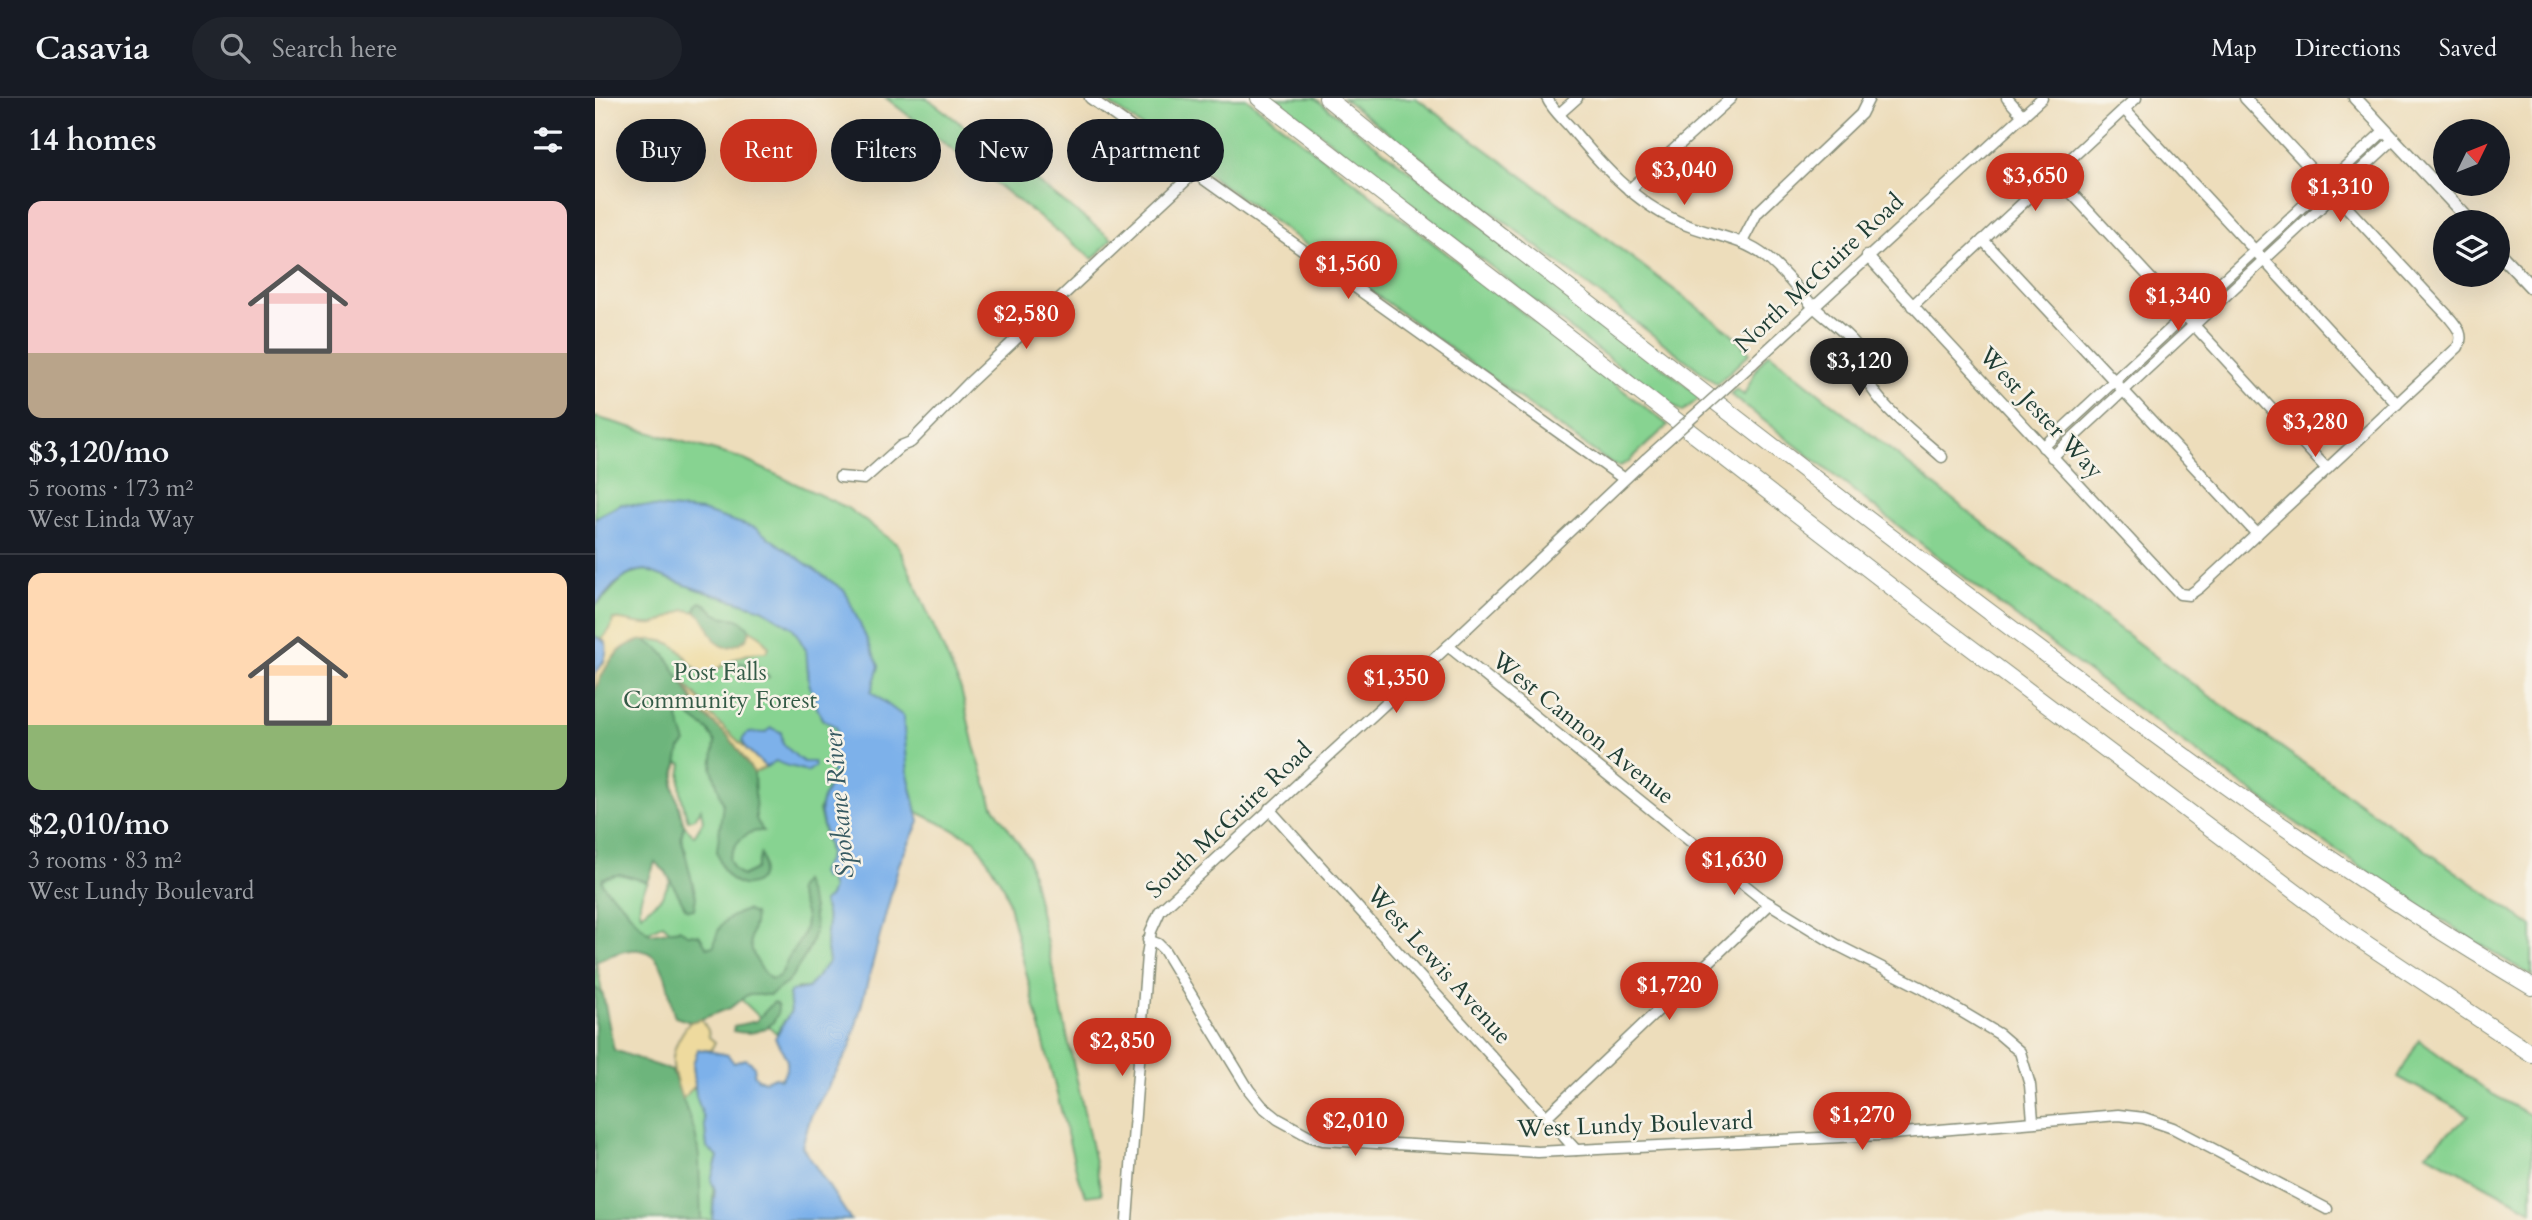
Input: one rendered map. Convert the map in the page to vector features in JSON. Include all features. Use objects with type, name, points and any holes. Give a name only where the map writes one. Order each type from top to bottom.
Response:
[{"type":"highway","points":[[1259,98],[1942,626],[2347,931],[2532,1054]]},
{"type":"highway","points":[[1327,98],[1404,161],[1904,547],[2174,751],[2341,868],[2532,987]]},
{"type":"main road","points":[[2355,98],[2460,210]]},
{"type":"main road","points":[[2510,265],[2532,288]]},
{"type":"street","points":[[1090,98],[1120,119]]},
{"type":"street","points":[[1547,98],[1629,190],[1655,210],[1696,229],[1742,242],[1765,256],[1864,355],[1869,383],[1880,399],[1942,457]]},
{"type":"street","points":[[1559,114],[1577,98]]},
{"type":"street","points":[[1629,190],[1731,98]]},
{"type":"street","points":[[1742,242],[1757,213],[1860,114],[1869,98]]},
{"type":"street","points":[[2007,98],[2023,116]]},
{"type":"street","name":"North McGuire Road","points":[[1624,479],[2042,98]]},
{"type":"street","points":[[1912,306],[2136,98]]},
{"type":"street","points":[[1983,240],[2257,534],[2458,347],[2461,339],[2458,328],[2448,316],[2245,98]]},
{"type":"street","points":[[2125,109],[2263,262],[2397,404]]},
{"type":"street","points":[[2052,457],[2184,317],[2325,185],[2390,134]]},
{"type":"street","points":[[2043,447],[2193,326],[2335,195],[2390,134]]},
{"type":"street","points":[[2054,174],[2327,469]]},
{"type":"street","points":[[840,478],[864,479],[901,446],[911,442],[970,382],[1184,182]]},
{"type":"street","points":[[1209,182],[1624,479]]},
{"type":"street","name":"West Jester Way","points":[[1867,257],[2180,594],[2185,596],[2199,588],[2257,534]]},
{"type":"street","name":"South McGuire Road","points":[[1127,1220],[1149,940],[1160,911],[1448,646],[1624,479]]},
{"type":"street","name":"West Cannon Avenue","points":[[1448,646],[1770,904],[1837,945],[1922,988],[1999,1034],[2020,1052],[2030,1085],[2033,1121]]},
{"type":"street","name":"West Lewis Avenue","points":[[1269,809],[1576,1150]]},
{"type":"street","points":[[1547,1116],[1770,904]]},
{"type":"street","name":"West Lundy Boulevard","points":[[1149,940],[1158,944],[1165,953],[1255,1098],[1269,1112],[1296,1129],[1309,1136],[1333,1142],[1538,1153],[1880,1135],[2118,1115],[2144,1118],[2173,1128],[2327,1209]]},
{"type":"green space","points":[[886,98],[927,98],[955,119],[955,152],[941,141],[941,119],[913,119]]},
{"type":"green space","points":[[1102,98],[1246,98],[1668,425],[1628,462],[1620,466],[1613,465],[1219,182],[1224,182],[1224,119],[1131,119]]},
{"type":"green space","points":[[1275,98],[1315,98],[1701,397],[1682,412],[1599,351]]},
{"type":"green space","points":[[1343,98],[1416,98],[1730,332],[1750,353],[1717,384]]},
{"type":"green space","points":[[994,182],[1037,182],[1112,239],[1093,259]]},
{"type":"green space","points":[[1769,353],[2020,553],[2180,675],[2532,926],[2532,976],[2318,838],[2168,731],[2021,621],[1730,394],[1736,389],[1744,395],[1758,366]]},
{"type":"green space","points":[[595,417],[740,458],[846,507],[898,545],[961,689],[974,746],[993,806],[1028,857],[1102,1194],[1086,1196],[1079,1181],[1005,889],[975,840],[917,812],[908,775],[871,692],[879,666],[622,504],[595,518]]},
{"type":"green space","name":"Post Falls Community Forest","points":[[646,570],[762,609],[793,627],[806,650],[809,683],[822,719],[836,727],[837,733],[829,756],[834,771],[819,810],[829,852],[829,879],[832,888],[823,903],[828,922],[826,943],[829,961],[808,988],[797,988],[789,996],[791,1011],[776,1033],[663,924],[596,962],[613,1051],[695,1080],[696,1096],[704,1118],[707,1147],[718,1157],[712,1220],[595,1220],[595,953],[622,905],[601,882],[603,878],[620,874],[648,882],[641,898],[641,914],[661,898],[686,852],[681,837],[684,825],[694,836],[703,821],[701,809],[695,818],[688,820],[681,792],[682,764],[595,732],[595,674],[604,662],[601,639],[595,636],[595,606],[622,579]]},
{"type":"green space","points":[[701,602],[720,616],[737,619],[746,624],[750,630],[746,638],[727,647],[716,641],[695,611]]},
{"type":"green space","points":[[642,639],[666,656],[700,711],[730,738],[754,773],[756,819],[763,831],[745,835],[729,859],[734,869],[742,876],[756,869],[761,854],[763,866],[761,876],[748,885],[739,884],[730,878],[722,867],[717,851],[723,803],[712,769],[715,742],[708,730],[684,712],[680,713],[678,719],[686,743],[680,749],[673,785],[684,825],[681,837],[696,897],[694,909],[685,907],[666,872],[655,862],[648,882],[620,874],[603,878],[604,886],[651,934],[679,929],[688,934],[699,935],[707,947],[714,946],[720,926],[728,919],[746,910],[754,914],[751,948],[759,966],[771,979],[779,976],[804,931],[806,916],[797,889],[803,881],[813,908],[815,927],[812,942],[788,982],[770,995],[747,995],[730,1008],[690,1022],[675,1017],[665,974],[659,962],[651,955],[633,950],[595,962],[595,691],[602,674],[619,652]]},
{"type":"green space","points":[[740,662],[761,668],[769,677],[762,680],[733,669],[731,666]]},
{"type":"green space","points":[[595,987],[603,995],[614,1050],[672,1071],[695,1132],[699,1157],[701,1220],[595,1220]]},
{"type":"green space","points":[[774,1002],[778,1005],[777,1014],[769,1026],[756,1032],[733,1031],[734,1026],[756,1021]]},
{"type":"green space","points":[[2419,1040],[2492,1094],[2532,1116],[2532,1211],[2426,1153],[2469,1115],[2398,1077]]},
{"type":"sand","points":[[685,610],[701,616],[717,643],[722,646],[740,643],[750,630],[760,636],[769,647],[766,652],[742,656],[709,674],[694,667],[674,645],[644,640],[617,653],[604,670],[595,691],[595,674],[604,662],[606,643],[602,639],[611,628],[613,619],[654,624]]},
{"type":"sand","points":[[684,683],[702,702],[708,713],[766,767],[754,773],[730,738],[700,711]]},
{"type":"sand","points":[[701,1019],[709,1037],[715,1042],[711,1050],[698,1050],[693,1064],[695,1086],[682,1099],[673,1068],[674,1050],[690,1022]]},
{"type":"water","name":"Spokane River","points":[[622,504],[702,511],[755,528],[845,591],[879,666],[871,692],[903,716],[908,774],[919,822],[899,864],[850,1048],[811,1116],[802,1146],[851,1220],[712,1220],[715,1190],[711,1180],[718,1157],[707,1147],[704,1118],[696,1096],[693,1064],[698,1049],[728,1055],[734,1063],[745,1059],[755,1068],[754,1074],[758,1079],[765,1081],[775,1077],[781,1079],[785,1073],[786,1058],[775,1038],[791,1011],[789,995],[791,991],[808,988],[829,961],[826,943],[828,922],[823,902],[829,897],[832,888],[829,879],[823,878],[820,873],[829,854],[821,806],[834,778],[829,756],[837,733],[836,727],[822,719],[815,703],[809,683],[806,650],[793,628],[762,609],[646,570],[632,572],[614,585],[595,606],[595,518]]},
{"type":"water","points":[[595,636],[606,643],[606,652],[595,674]]},
{"type":"water","points":[[771,728],[781,732],[783,744],[797,757],[804,762],[814,762],[815,766],[807,772],[776,761],[766,767],[763,765],[747,750],[742,740],[748,732],[765,733]]}]
